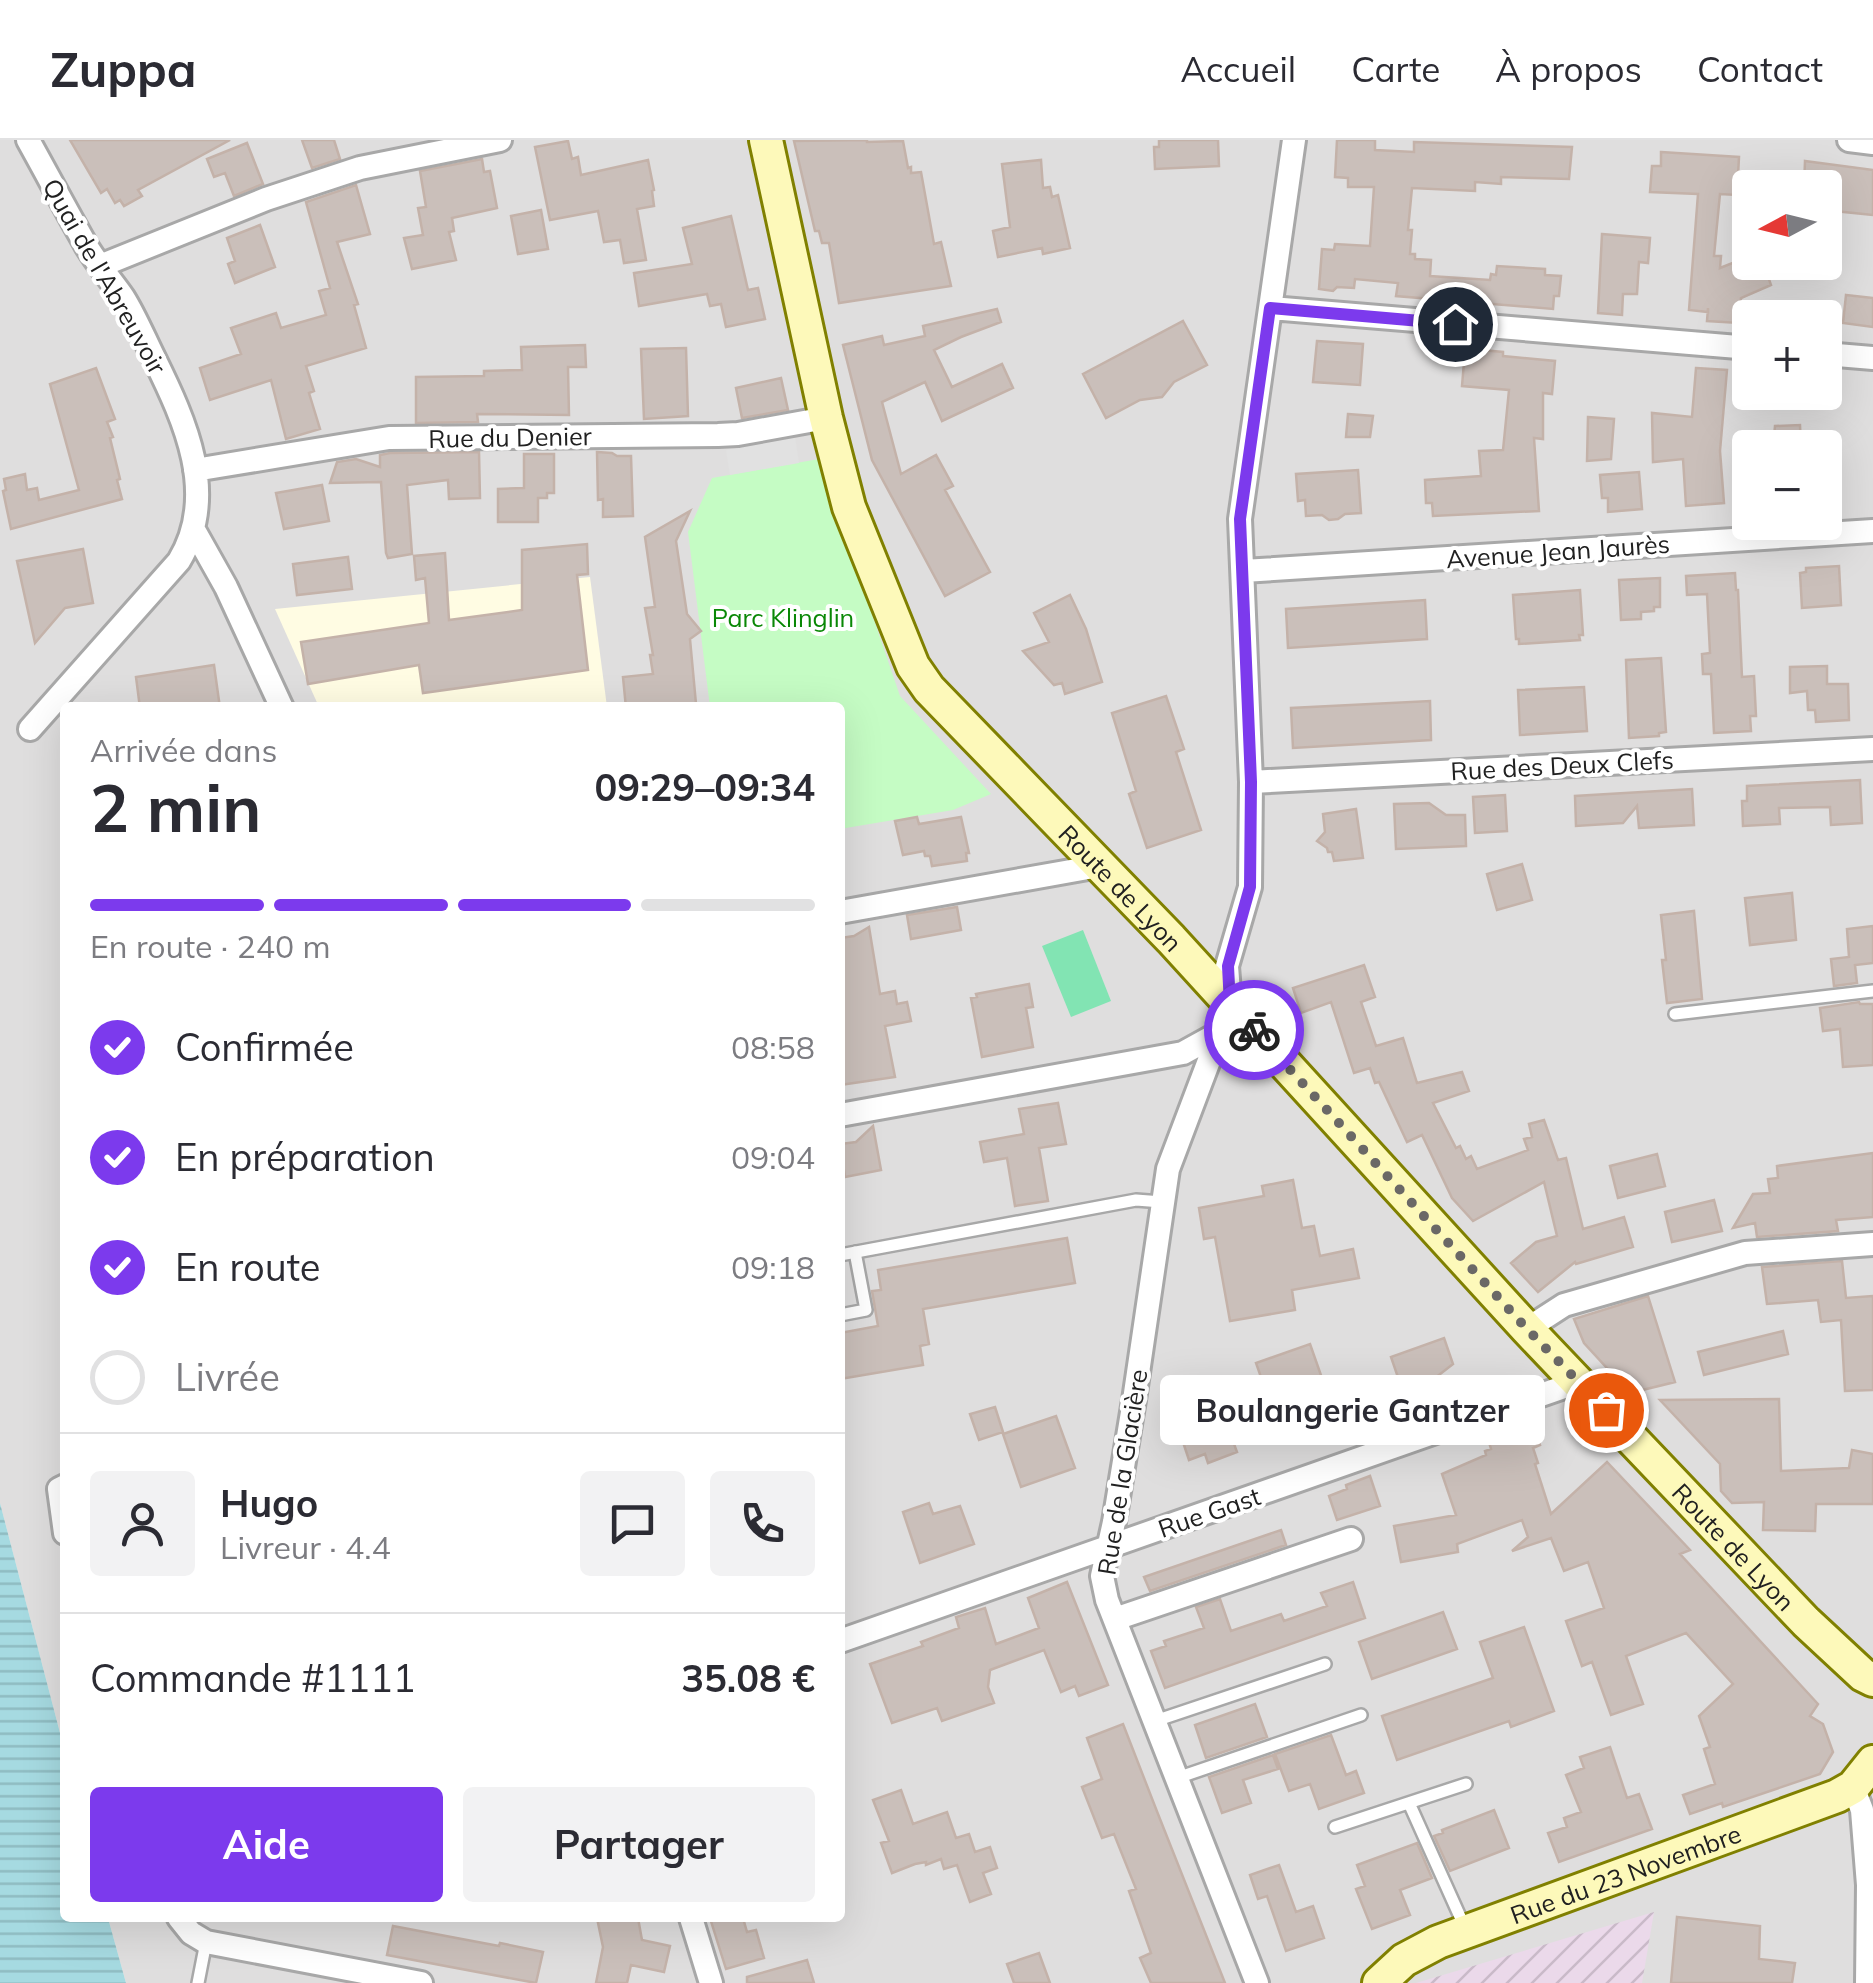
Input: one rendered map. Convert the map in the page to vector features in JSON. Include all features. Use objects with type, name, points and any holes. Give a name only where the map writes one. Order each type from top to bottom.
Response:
[{"type":"main road","name":"Route de Lyon","points":[[766,140],[848,506],[913,666],[929,689],[1171,939],[1225,1018],[1806,1622],[1873,1680]]},
{"type":"main road","name":"Rue du 23 Novembre","points":[[1378,1983],[1404,1960],[1438,1942],[1820,1803],[1863,1774]]},
{"type":"street","name":"Quai de l'Abreuvoir","points":[[28,140],[100,266],[124,298],[186,431],[195,470],[194,530]]},
{"type":"street","points":[[100,266],[266,200],[360,168],[500,140]]},
{"type":"street","points":[[845,1115],[1183,1053],[1225,1018],[1228,966],[1250,887],[1251,782],[1240,519],[1294,140]]},
{"type":"street","points":[[1849,140],[1873,143]]},
{"type":"street","points":[[1270,308],[1732,346]]},
{"type":"street","points":[[1842,355],[1873,358]]},
{"type":"street","name":"Rue du Denier","points":[[195,470],[389,438],[718,435],[826,418]]},
{"type":"street","points":[[194,530],[226,587],[279,702]]},
{"type":"street","points":[[30,729],[172,569],[194,530]]},
{"type":"street","name":"Avenue Jean Jaurès","points":[[1243,571],[1873,530]]},
{"type":"street","name":"Rue des Deux Clefs","points":[[1251,782],[1873,749]]},
{"type":"street","points":[[845,911],[1099,866]]},
{"type":"street","name":"Rue de la Glacière","points":[[1225,1018],[1168,1169],[1134,1400],[1102,1576],[1106,1600],[1257,1983]]},
{"type":"street","points":[[1527,1329],[1564,1305],[1744,1253],[1873,1244]]},
{"type":"street","name":"Rue Gast","points":[[845,1639],[1578,1382]]},
{"type":"street","points":[[1115,1620],[1351,1539]]},
{"type":"street","points":[[1863,1774],[1867,1983]]},
{"type":"street","points":[[181,1922],[191,1934],[206,1942],[421,1983]]},
{"type":"street","points":[[692,1922],[711,1983]]},
{"type":"lane","points":[[1675,1014],[1873,992]]},
{"type":"lane","points":[[845,1254],[1136,1200],[1162,1202]]},
{"type":"lane","points":[[845,1314],[866,1310],[855,1252]]},
{"type":"lane","points":[[1155,1722],[1324,1664]]},
{"type":"lane","points":[[1177,1778],[1362,1715]]},
{"type":"lane","points":[[1336,1827],[1466,1784]]},
{"type":"lane","points":[[1410,1803],[1466,1930]]},
{"type":"lane","points":[[198,1983],[206,1942]]},
{"type":"shaded area","points":[[0,140],[1873,140],[1873,1983],[126,1983],[109,1922],[845,1922],[845,702],[60,702],[60,1733],[0,1503]]},
{"type":"shaded area","points":[[795,437],[799,463],[730,475],[726,450]]},
{"type":"shaded area","points":[[590,577],[606,702],[317,702],[275,609]]},
{"type":"shaded area","points":[[1654,1912],[1642,1983],[1416,1983]]},
{"type":"green space","name":"Parc Klinglin","points":[[819,459],[900,696],[991,794],[953,810],[845,828],[845,702],[709,702],[688,532],[712,478]]},
{"type":"green space","points":[[1083,930],[1111,1001],[1071,1017],[1042,946]]},
{"type":"water","points":[[0,1503],[60,1733],[60,1922],[109,1922],[126,1983],[0,1983]]},
{"type":"building","points":[[70,140],[230,140],[138,190],[142,196],[124,206],[120,200],[115,203],[107,189],[101,193]]},
{"type":"building","points":[[302,140],[334,140],[340,159],[312,168]]},
{"type":"building","points":[[1159,140],[1218,140],[1219,166],[1155,169],[1154,147],[1159,147]]},
{"type":"building","points":[[1337,140],[1375,140],[1375,150],[1414,152],[1414,142],[1572,147],[1569,179],[1501,177],[1501,184],[1475,182],[1475,191],[1412,188],[1410,254],[1415,254],[1415,259],[1431,260],[1430,276],[1490,280],[1491,274],[1496,275],[1497,266],[1545,269],[1545,275],[1561,276],[1553,309],[1396,296],[1398,283],[1355,279],[1354,288],[1319,289],[1322,249],[1334,250],[1335,244],[1370,246],[1374,187],[1348,187],[1348,178],[1335,177]]},
{"type":"building","points":[[568,141],[572,159],[578,157],[581,175],[648,160],[654,206],[637,209],[646,260],[624,263],[620,240],[604,242],[598,211],[550,220],[535,147]]},
{"type":"building","points":[[794,141],[903,141],[908,168],[911,167],[911,173],[921,172],[934,244],[941,242],[951,286],[839,303],[829,243],[822,243],[819,231],[815,231]]},
{"type":"building","points":[[247,143],[263,184],[234,196],[225,173],[214,177],[207,159]]},
{"type":"building","points":[[1661,152],[1739,157],[1738,170],[1732,170],[1732,195],[1720,194],[1714,256],[1721,256],[1720,268],[1732,263],[1732,280],[1769,280],[1771,285],[1741,300],[1732,300],[1732,323],[1707,321],[1708,312],[1689,310],[1698,194],[1650,192],[1652,166],[1661,166]]},
{"type":"building","points":[[482,159],[484,172],[490,171],[497,208],[452,218],[454,231],[449,232],[456,260],[412,269],[404,238],[423,235],[418,208],[426,207],[420,171]]},
{"type":"building","points":[[1041,160],[1043,188],[1050,187],[1052,197],[1058,195],[1070,248],[1043,254],[1042,248],[998,257],[993,231],[1010,227],[1002,164]]},
{"type":"building","points":[[1805,161],[1873,170],[1873,215],[1842,212],[1842,170],[1805,170]]},
{"type":"building","points":[[356,185],[370,234],[337,242],[358,304],[354,305],[366,348],[306,366],[320,429],[286,439],[271,380],[210,400],[200,368],[241,354],[231,328],[276,313],[281,328],[326,315],[319,291],[330,288],[306,202]]},
{"type":"building","points":[[541,210],[548,249],[518,254],[511,216]]},
{"type":"building","points":[[731,216],[748,290],[758,288],[765,319],[726,327],[721,304],[710,306],[707,294],[639,306],[634,273],[692,264],[683,228]]},
{"type":"building","points":[[260,225],[275,267],[235,283],[228,264],[235,261],[227,238]]},
{"type":"building","points":[[1602,234],[1650,238],[1648,263],[1639,262],[1637,294],[1623,294],[1622,315],[1598,313]]},
{"type":"building","points":[[1846,295],[1873,298],[1873,327],[1843,323]]},
{"type":"building","points":[[997,309],[1001,322],[934,350],[952,387],[1002,364],[1013,388],[942,421],[925,382],[882,402],[901,474],[936,455],[953,486],[945,490],[990,572],[945,596],[872,460],[843,345],[882,336],[884,345],[925,336],[923,326]]},
{"type":"building","points":[[1183,321],[1207,365],[1174,382],[1162,397],[1140,400],[1106,418],[1083,374]]},
{"type":"building","points":[[1317,341],[1363,344],[1360,385],[1313,382]]},
{"type":"building","points":[[585,345],[586,367],[568,367],[569,415],[477,414],[478,422],[416,423],[416,377],[484,376],[484,371],[522,370],[521,347]]},
{"type":"building","points":[[686,348],[688,416],[644,419],[641,349]]},
{"type":"building","points":[[1470,349],[1555,361],[1552,394],[1543,393],[1543,439],[1534,438],[1539,511],[1433,516],[1432,503],[1426,503],[1425,480],[1481,476],[1479,451],[1503,450],[1509,390],[1462,386],[1464,362],[1469,363]]},
{"type":"building","points":[[96,368],[115,419],[107,422],[113,437],[110,438],[122,499],[11,529],[4,479],[25,474],[27,490],[37,488],[39,500],[79,490],[50,384]]},
{"type":"building","points":[[1696,368],[1727,370],[1720,451],[1724,503],[1686,506],[1683,459],[1653,462],[1652,413],[1692,417]]},
{"type":"building","points":[[781,378],[788,410],[742,418],[736,388]]},
{"type":"building","points":[[1348,414],[1373,416],[1370,437],[1346,437]]},
{"type":"building","points":[[1588,417],[1614,419],[1611,459],[1587,461]]},
{"type":"building","points":[[1800,425],[1800,430],[1775,430],[1775,426]]},
{"type":"building","points":[[479,452],[480,498],[449,499],[448,480],[407,485],[412,554],[388,558],[381,482],[330,483],[337,462],[356,459],[380,467],[380,455],[390,453]]},
{"type":"building","points":[[597,452],[631,456],[633,516],[603,517],[603,499],[598,500]]},
{"type":"building","points":[[524,454],[554,454],[554,493],[538,498],[538,522],[498,522],[498,489],[524,488]]},
{"type":"building","points":[[1358,470],[1361,513],[1329,520],[1322,515],[1306,516],[1305,500],[1298,501],[1296,474]]},
{"type":"building","points":[[1639,472],[1642,509],[1608,512],[1600,475]]},
{"type":"building","points":[[322,485],[329,521],[284,529],[276,493]]},
{"type":"building","points":[[690,511],[676,541],[687,614],[701,631],[690,639],[696,702],[625,702],[623,677],[653,674],[645,608],[655,607],[645,537]]},
{"type":"building","points":[[587,544],[588,574],[577,575],[588,670],[423,693],[419,665],[308,684],[301,642],[429,623],[425,578],[416,580],[414,556],[445,553],[449,620],[522,610],[522,550]]},
{"type":"building","points":[[83,549],[93,603],[65,608],[35,643],[17,561]]},
{"type":"building","points":[[348,557],[352,589],[297,595],[293,564]]},
{"type":"building","points":[[1839,566],[1841,605],[1802,608],[1800,573],[1806,572],[1806,568]]},
{"type":"building","points":[[1735,573],[1742,677],[1754,676],[1756,716],[1750,716],[1751,731],[1714,733],[1711,674],[1703,674],[1702,654],[1710,653],[1707,594],[1687,595],[1686,576]]},
{"type":"building","points":[[1660,578],[1660,607],[1641,612],[1641,619],[1621,620],[1619,580]]},
{"type":"building","points":[[1580,590],[1580,640],[1519,644],[1513,595]]},
{"type":"building","points":[[1070,595],[1086,629],[1102,682],[1065,694],[1062,683],[1054,685],[1023,651],[1049,642],[1034,613]]},
{"type":"building","points":[[1425,600],[1427,639],[1288,648],[1286,609]]},
{"type":"building","points":[[1661,658],[1666,732],[1629,738],[1626,660]]},
{"type":"building","points":[[214,665],[219,702],[139,702],[136,677]]},
{"type":"building","points":[[1827,666],[1827,684],[1848,684],[1849,720],[1816,722],[1815,710],[1808,710],[1807,691],[1790,693],[1790,667]]},
{"type":"building","points":[[1584,687],[1587,731],[1520,735],[1518,690]]},
{"type":"building","points":[[1166,696],[1184,749],[1176,752],[1201,830],[1147,848],[1129,794],[1136,791],[1112,713]]},
{"type":"building","points":[[1430,701],[1431,740],[1293,748],[1291,708]]},
{"type":"building","points":[[1860,780],[1862,823],[1831,825],[1830,807],[1779,808],[1780,824],[1743,826],[1742,801],[1747,801],[1747,786]]},
{"type":"building","points":[[1692,789],[1694,825],[1639,828],[1637,806],[1623,823],[1576,826],[1575,796]]},
{"type":"building","points":[[1505,795],[1507,831],[1475,833],[1473,797]]},
{"type":"building","points":[[1429,803],[1446,815],[1465,815],[1466,846],[1396,849],[1394,804]]},
{"type":"building","points":[[1356,809],[1363,858],[1334,861],[1332,852],[1317,841],[1325,832],[1323,814]]},
{"type":"building","points":[[917,817],[919,824],[961,817],[969,853],[967,861],[932,866],[924,851],[903,855],[895,821]]},
{"type":"building","points":[[1522,864],[1532,900],[1497,910],[1487,874]]},
{"type":"building","points":[[1792,893],[1796,940],[1750,945],[1745,898]]},
{"type":"building","points":[[957,907],[961,930],[911,939],[907,915]]},
{"type":"building","points":[[1694,911],[1702,999],[1667,1003],[1661,915]]},
{"type":"building","points":[[1873,926],[1873,963],[1855,965],[1857,983],[1834,986],[1831,959],[1849,957],[1847,929]]},
{"type":"building","points":[[869,927],[880,994],[895,991],[897,1004],[907,1002],[911,1021],[885,1026],[895,1077],[845,1084],[845,937]]},
{"type":"building","points":[[1364,965],[1375,997],[1361,1002],[1376,1046],[1403,1038],[1417,1083],[1462,1072],[1469,1091],[1433,1103],[1456,1148],[1460,1146],[1466,1159],[1471,1156],[1477,1169],[1528,1150],[1524,1139],[1532,1137],[1529,1124],[1544,1120],[1558,1160],[1566,1158],[1583,1229],[1624,1217],[1633,1247],[1575,1262],[1538,1292],[1511,1263],[1536,1242],[1557,1236],[1544,1182],[1473,1221],[1452,1198],[1422,1135],[1407,1142],[1370,1068],[1354,1073],[1331,1002],[1301,1013],[1293,988]]},
{"type":"building","points":[[1029,984],[1033,1007],[1026,1008],[1033,1047],[982,1057],[971,998]]},
{"type":"building","points":[[1859,1002],[1873,1004],[1873,1065],[1843,1067],[1840,1029],[1823,1031],[1820,1008]]},
{"type":"building","points":[[1058,1103],[1066,1144],[1039,1148],[1048,1201],[1015,1206],[1007,1158],[984,1162],[980,1142],[1024,1134],[1019,1109]]},
{"type":"building","points":[[873,1126],[881,1170],[845,1177],[845,1143],[856,1142]]},
{"type":"building","points":[[1873,1153],[1873,1217],[1836,1220],[1838,1231],[1757,1237],[1755,1223],[1733,1228],[1753,1194],[1770,1193],[1768,1179],[1778,1178],[1777,1166]]},
{"type":"building","points":[[1657,1154],[1665,1186],[1618,1198],[1610,1166]]},
{"type":"building","points":[[1293,1180],[1302,1228],[1314,1226],[1320,1256],[1353,1249],[1359,1278],[1292,1290],[1295,1310],[1230,1321],[1215,1237],[1204,1239],[1199,1208],[1264,1196],[1262,1186]]},
{"type":"building","points":[[1714,1200],[1722,1231],[1672,1242],[1665,1212]]},
{"type":"building","points":[[1067,1238],[1075,1283],[923,1309],[929,1344],[920,1346],[923,1365],[845,1378],[845,1332],[878,1326],[872,1291],[881,1290],[878,1270]]},
{"type":"building","points":[[1842,1261],[1846,1298],[1873,1296],[1873,1390],[1845,1391],[1841,1320],[1821,1322],[1818,1300],[1767,1304],[1762,1267]]},
{"type":"building","points":[[1648,1296],[1675,1382],[1630,1393],[1584,1343],[1574,1319]]},
{"type":"building","points":[[1783,1331],[1788,1354],[1704,1375],[1698,1352]]},
{"type":"building","points":[[1444,1338],[1453,1364],[1435,1378],[1438,1383],[1404,1395],[1391,1357]]},
{"type":"building","points":[[1310,1344],[1323,1381],[1269,1400],[1256,1363]]},
{"type":"building","points":[[1779,1399],[1781,1471],[1849,1468],[1852,1450],[1873,1454],[1873,1504],[1816,1504],[1815,1531],[1763,1530],[1764,1502],[1732,1503],[1721,1491],[1720,1464],[1660,1400]]},
{"type":"building","points":[[1220,1406],[1237,1452],[1208,1463],[1205,1454],[1189,1460],[1179,1430]]},
{"type":"building","points":[[995,1407],[1003,1432],[979,1440],[970,1414]]},
{"type":"building","points":[[1056,1416],[1075,1468],[1021,1487],[1003,1434]]},
{"type":"building","points":[[1515,1422],[1517,1431],[1533,1426],[1540,1445],[1533,1448],[1538,1463],[1535,1464],[1551,1514],[1607,1462],[1690,1550],[1680,1554],[1818,1704],[1810,1716],[1823,1724],[1833,1752],[1820,1774],[1723,1807],[1722,1803],[1690,1814],[1683,1795],[1715,1784],[1704,1749],[1710,1747],[1699,1716],[1733,1684],[1686,1633],[1626,1656],[1643,1704],[1611,1715],[1592,1662],[1582,1666],[1566,1621],[1604,1608],[1588,1562],[1564,1571],[1551,1538],[1512,1551],[1528,1537],[1522,1520],[1457,1544],[1458,1552],[1401,1562],[1394,1526],[1456,1515],[1442,1474],[1486,1455],[1485,1451],[1491,1449],[1486,1432]]},
{"type":"building","points":[[1370,1476],[1380,1506],[1337,1520],[1329,1496]]},
{"type":"building","points":[[929,1503],[933,1514],[960,1506],[974,1544],[920,1563],[903,1512]]},
{"type":"building","points":[[1281,1530],[1286,1545],[1150,1591],[1144,1577]]},
{"type":"building","points":[[1067,1582],[1108,1685],[1079,1696],[1075,1686],[1061,1692],[1044,1650],[990,1670],[988,1687],[994,1703],[942,1721],[937,1708],[892,1723],[870,1664],[923,1646],[921,1642],[959,1628],[956,1617],[985,1608],[996,1644],[1039,1628],[1028,1598]]},
{"type":"building","points":[[1353,1582],[1365,1618],[1165,1688],[1151,1651],[1166,1646],[1164,1641],[1204,1628],[1196,1607],[1220,1599],[1231,1631],[1281,1614],[1284,1621],[1327,1606],[1321,1593]]},
{"type":"building","points":[[1443,1612],[1457,1649],[1372,1679],[1359,1642]]},
{"type":"building","points":[[1524,1627],[1554,1711],[1511,1727],[1509,1721],[1397,1760],[1382,1716],[1493,1678],[1480,1642]]},
{"type":"building","points":[[1255,1704],[1267,1737],[1206,1758],[1195,1725]]},
{"type":"building","points":[[1123,1724],[1225,1983],[1151,1983],[1140,1958],[1151,1953],[1129,1891],[1136,1889],[1114,1834],[1102,1838],[1082,1787],[1102,1779],[1087,1738]]},
{"type":"building","points":[[1331,1735],[1346,1775],[1356,1771],[1364,1793],[1319,1809],[1310,1784],[1289,1791],[1275,1754]]},
{"type":"building","points":[[1610,1747],[1627,1798],[1639,1794],[1652,1829],[1559,1862],[1548,1833],[1567,1827],[1564,1818],[1581,1812],[1566,1775],[1584,1768],[1580,1757]]},
{"type":"building","points":[[1273,1755],[1278,1769],[1243,1780],[1251,1803],[1222,1813],[1209,1777]]},
{"type":"building","points":[[901,1790],[913,1824],[947,1812],[956,1838],[969,1834],[975,1852],[990,1847],[997,1868],[983,1873],[991,1894],[970,1902],[957,1865],[944,1869],[941,1859],[892,1873],[881,1843],[889,1841],[873,1800]]},
{"type":"building","points":[[1494,1810],[1509,1848],[1450,1871],[1434,1836]]},
{"type":"building","points":[[1417,1843],[1432,1878],[1400,1890],[1410,1915],[1372,1929],[1356,1889],[1365,1886],[1357,1865]]},
{"type":"building","points":[[1279,1865],[1296,1912],[1313,1906],[1324,1938],[1286,1951],[1267,1896],[1258,1899],[1250,1875]]},
{"type":"building","points":[[1677,1917],[1760,1926],[1759,1959],[1795,1963],[1792,1983],[1671,1983]]},
{"type":"building","points":[[598,1922],[639,1922],[642,1940],[670,1946],[664,1972],[631,1965],[627,1983],[596,1983],[603,1947]]},
{"type":"building","points":[[711,1922],[744,1922],[747,1932],[756,1930],[764,1958],[726,1969]]},
{"type":"building","points":[[393,1926],[543,1952],[536,1983],[387,1955]]},
{"type":"building","points":[[1039,1953],[1050,1983],[1014,1983],[1007,1964]]},
{"type":"building","points":[[807,1960],[814,1983],[747,1983],[747,1977]]},
{"type":"way so far","points":[[1254,1030],[1606,1410]]},
{"type":"place","name":"Boulangerie Gantzer","points":[[1606,1410]]},
{"type":"route","points":[[1254,1030],[1230,1005],[1228,966],[1250,887],[1251,782],[1240,519],[1270,308],[1455,324]]}]
